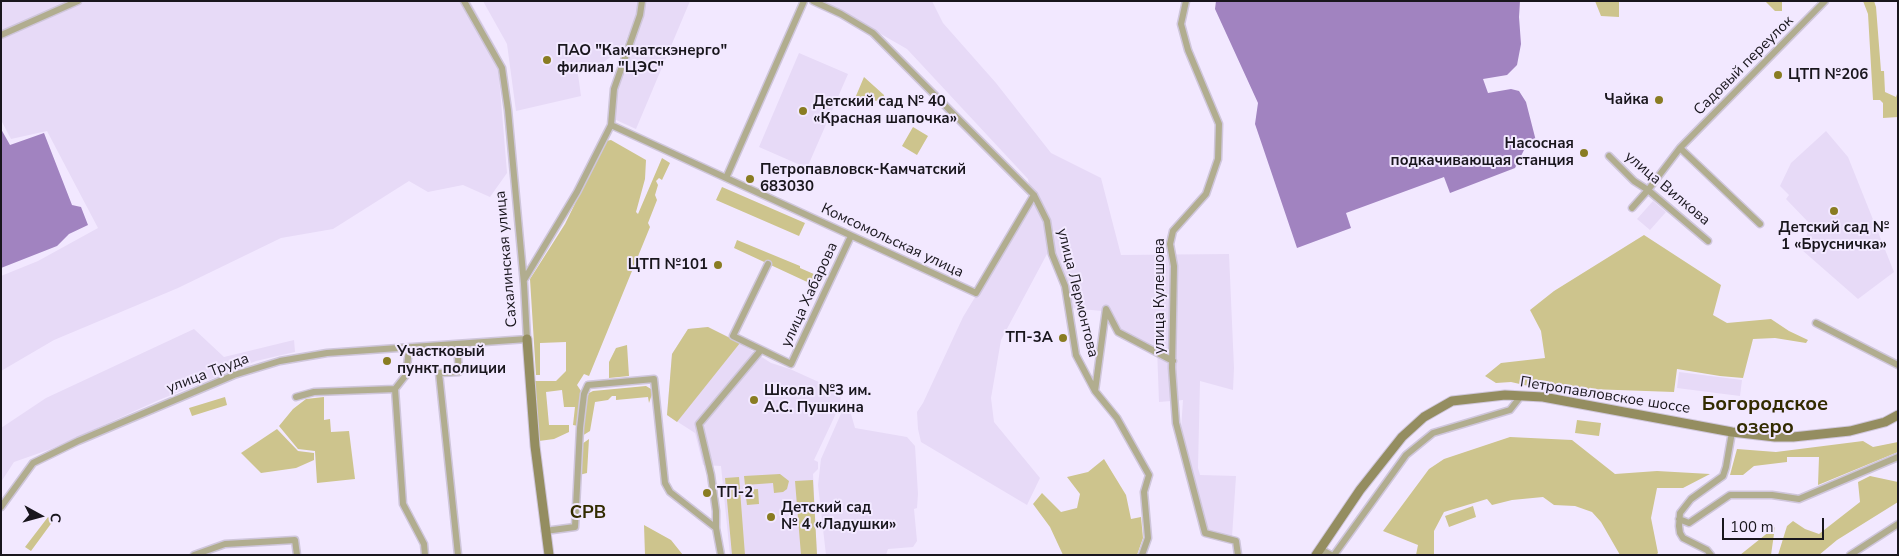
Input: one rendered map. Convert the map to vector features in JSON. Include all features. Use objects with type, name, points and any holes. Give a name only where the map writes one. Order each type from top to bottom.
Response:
[{"type":"main road","name":"Сахалинская улица","points":[[527,339],[535,446],[549,555]]},
{"type":"main road","name":"Петропавловское шоссе","points":[[1318,552],[1360,490],[1402,437],[1424,417],[1452,401],[1505,395],[1543,397],[1732,432],[1793,437],[1850,431],[1885,422],[1898,415]]},
{"type":"street","points":[[1,34],[78,1]]},
{"type":"street","name":"Сахалинская улица","points":[[464,1],[502,68],[508,110],[524,280],[527,339]]},
{"type":"street","points":[[524,280],[576,192],[611,125],[614,89],[640,16],[642,1]]},
{"type":"street","points":[[726,178],[804,1]]},
{"type":"street","name":"улица Лермонтова","points":[[813,1],[841,14],[873,33],[1034,195],[1047,221],[1052,254],[1065,286],[1076,355],[1095,391],[1117,418],[1149,475],[1144,492],[1148,538],[1142,555]]},
{"type":"street","name":"улица Кулешова","points":[[1186,1],[1181,24],[1188,50],[1219,124],[1218,160],[1206,194],[1174,231],[1170,244],[1174,266],[1173,361],[1176,423],[1205,533],[1236,541],[1238,555]]},
{"type":"street","name":"Садовый переулок","points":[[1632,208],[1680,148],[1825,1]]},
{"type":"street","name":"Комсомольская улица","points":[[611,125],[976,293],[1034,195]]},
{"type":"street","points":[[1680,148],[1760,224]]},
{"type":"street","name":"улица Вилкова","points":[[1609,156],[1634,181],[1648,190],[1708,241]]},
{"type":"street","name":"улица Хабарова","points":[[761,350],[791,364],[851,236]]},
{"type":"street","points":[[721,555],[716,528],[716,511],[711,475],[699,424],[761,350],[733,336],[768,264]]},
{"type":"street","points":[[1095,391],[1106,308],[1118,332],[1173,361]]},
{"type":"street","points":[[1816,323],[1898,365]]},
{"type":"street","name":"улица Труда","points":[[1,507],[33,464],[78,441],[234,375],[280,361],[327,353],[409,349],[527,339]]},
{"type":"street","points":[[457,345],[459,372],[439,374],[458,555]]},
{"type":"street","points":[[409,349],[406,375],[395,390],[403,504],[424,544],[425,555]]},
{"type":"street","points":[[545,530],[575,527],[580,428],[584,394],[588,385],[654,379],[665,484],[670,492],[716,528]]},
{"type":"street","points":[[296,397],[314,392],[395,390]]},
{"type":"street","points":[[1318,552],[1333,555],[1406,455],[1433,433],[1510,410],[1521,396]]},
{"type":"street","points":[[1711,555],[1707,550],[1683,538],[1680,533],[1680,513],[1684,506],[1723,476],[1732,432]]},
{"type":"street","points":[[1679,519],[1689,523],[1730,495],[1772,495],[1799,498],[1898,457]]},
{"type":"street","points":[[1850,555],[1898,524]]},
{"type":"street","points":[[194,555],[225,544],[295,540],[297,555]]},
{"type":"shaded area","points":[[1,1],[470,1],[498,51],[507,173],[490,197],[463,185],[428,192],[409,181],[333,229],[281,238],[178,288],[54,340],[1,371],[1,276],[38,261],[98,228],[47,131],[11,139],[1,120]]},
{"type":"shaded area","points":[[483,1],[638,1],[638,10],[623,48],[598,66],[577,67],[581,96],[516,111],[507,44]]},
{"type":"shaded area","points":[[645,1],[690,1],[636,129],[614,119],[616,90],[643,17]]},
{"type":"shaded area","points":[[818,1],[932,1],[943,23],[996,83],[1051,153],[1101,178],[1121,255],[1229,254],[1234,368],[1233,390],[1200,381],[1198,468],[1200,475],[1236,476],[1232,537],[1208,531],[1181,429],[1183,400],[1159,402],[1157,348],[1108,323],[1102,311],[1071,308],[1053,252],[1047,254],[1001,340],[991,398],[994,422],[1040,478],[1027,505],[921,442],[917,412],[963,317],[1032,203],[1028,179],[907,49],[832,6]]},
{"type":"shaded area","points":[[1216,1],[1520,1],[1521,44],[1517,65],[1507,75],[1483,79],[1488,93],[1511,89],[1519,91],[1526,102],[1536,141],[1524,150],[1515,168],[1450,193],[1444,177],[1346,213],[1351,228],[1297,248],[1255,124],[1258,103],[1215,9]]},
{"type":"shaded area","points":[[1595,1],[1619,1],[1619,17],[1601,16]]},
{"type":"shaded area","points":[[1765,1],[1782,1],[1782,11],[1775,11]]},
{"type":"shaded area","points":[[1863,1],[1874,1],[1876,7],[1881,71],[1884,71],[1885,92],[1896,97],[1898,91],[1898,117],[1883,118],[1883,103],[1880,100],[1873,100],[1868,14]]},
{"type":"shaded area","name":"Детский сад № 40 «Красная шапочка»","points":[[799,53],[848,74],[807,168],[759,147]]},
{"type":"shaded area","points":[[864,77],[884,95],[883,100],[853,103]]},
{"type":"shaded area","points":[[913,127],[928,136],[917,155],[902,146]]},
{"type":"shaded area","points":[[1,129],[10,145],[44,133],[72,205],[81,207],[88,225],[69,234],[57,246],[1,268]]},
{"type":"shaded area","name":"Детский сад № 1 «Брусничка»","points":[[1826,131],[1848,157],[1894,272],[1858,299],[1802,250],[1810,224],[1786,199],[1789,195],[1780,186],[1791,163]]},
{"type":"shaded area","points":[[611,140],[646,160],[645,179],[636,212],[638,214],[662,158],[670,163],[662,180],[659,178],[656,181],[658,185],[655,195],[657,200],[648,223],[650,227],[589,376],[584,374],[577,385],[581,391],[578,426],[573,425],[575,407],[564,407],[562,390],[546,392],[549,425],[569,425],[569,432],[554,439],[539,441],[534,381],[556,381],[566,371],[566,342],[540,343],[540,375],[536,375],[530,279],[565,224],[606,141]]},
{"type":"shaded area","points":[[722,187],[805,223],[799,236],[716,200]]},
{"type":"shaded area","points":[[1653,201],[1666,212],[1650,230],[1637,219]]},
{"type":"shaded area","points":[[1644,235],[1721,285],[1713,315],[1727,323],[1771,319],[1789,331],[1808,340],[1806,343],[1775,338],[1753,339],[1743,378],[1677,369],[1674,392],[1533,387],[1511,382],[1496,383],[1485,376],[1501,363],[1545,358],[1541,331],[1530,310],[1554,291]]},
{"type":"shaded area","points":[[737,240],[800,266],[800,268],[823,278],[818,287],[734,248]]},
{"type":"shaded area","name":"Школа №3 им. А.С. Пушкина","points":[[708,327],[740,343],[771,363],[790,369],[841,394],[840,405],[814,460],[818,462],[818,469],[813,474],[817,555],[730,555],[721,466],[703,465],[695,433],[667,415],[672,354],[688,329]]},
{"type":"shaded area","points":[[708,327],[740,343],[677,422],[667,415],[672,354],[688,329]]},
{"type":"shaded area","points":[[194,329],[224,357],[294,340],[295,352],[256,361],[159,400],[51,449],[14,462],[1,482],[1,428],[46,398]]},
{"type":"shaded area","points":[[627,345],[629,376],[609,378],[609,362],[616,348]]},
{"type":"shaded area","points":[[1679,372],[1742,380],[1740,396],[1677,388]]},
{"type":"shaded area","points":[[646,386],[651,389],[652,394],[649,403],[648,397],[616,400],[616,396],[612,396],[608,400],[595,402],[590,431],[582,436],[589,393]]},
{"type":"shaded area","points":[[225,397],[227,405],[192,416],[189,408]]},
{"type":"shaded area","points":[[324,397],[324,420],[330,419],[331,432],[349,431],[355,479],[317,483],[315,451],[298,449],[279,426],[293,409],[306,399]]},
{"type":"shaded area","points":[[847,400],[855,428],[907,437],[915,446],[918,494],[917,508],[914,509],[917,541],[913,547],[888,549],[886,555],[826,555],[818,485],[821,459]]},
{"type":"shaded area","points":[[1577,420],[1601,423],[1599,436],[1575,433]]},
{"type":"shaded area","points":[[277,429],[298,451],[314,453],[314,460],[296,468],[261,473],[241,453]]},
{"type":"shaded area","points":[[1510,437],[1572,440],[1615,474],[1657,471],[1710,474],[1683,488],[1657,488],[1651,518],[1658,553],[1656,555],[1620,555],[1601,522],[1592,512],[1575,506],[1554,505],[1543,497],[1512,500],[1492,505],[1487,499],[1444,512],[1434,531],[1434,555],[1416,555],[1418,545],[1383,531],[1429,469],[1444,459]]},
{"type":"shaded area","points":[[589,439],[587,473],[579,475],[582,444]]},
{"type":"shaded area","points":[[1863,441],[1873,447],[1898,442],[1898,452],[1818,485],[1819,457],[1787,457],[1787,462],[1754,466],[1743,475],[1730,475],[1737,449],[1776,452]]},
{"type":"shaded area","points":[[1104,459],[1126,495],[1131,519],[1141,517],[1143,538],[1137,555],[1063,555],[1050,527],[1033,504],[1042,493],[1061,512],[1077,508],[1080,494],[1067,477],[1088,472]]},
{"type":"shaded area","points":[[780,474],[789,481],[787,489],[783,492],[774,493],[773,483],[745,485],[744,476]]},
{"type":"shaded area","points":[[1870,476],[1898,482],[1898,502],[1837,540],[1819,555],[1778,555],[1787,526],[1793,521],[1805,529],[1819,534],[1860,502],[1858,482]]},
{"type":"shaded area","points":[[739,477],[745,555],[732,555],[725,478]]},
{"type":"shaded area","points":[[813,480],[817,555],[801,555],[795,481]]},
{"type":"shaded area","points":[[758,489],[759,504],[747,505],[745,490]]},
{"type":"shaded area","points":[[1473,506],[1476,517],[1449,527],[1445,516]]},
{"type":"shaded area","points":[[48,517],[53,521],[31,551],[25,547]]},
{"type":"shaded area","points":[[644,525],[671,540],[683,555],[645,555]]},
{"type":"shaded area","points":[[1775,527],[1771,555],[1740,555]]},
{"type":"place","name":"ПАО \"Камчатскэнерго\" филиал \"ЦЭС\"","points":[[547,60]]},
{"type":"place","name":"ЦТП №206","points":[[1778,75]]},
{"type":"place","name":"Чайка","points":[[1659,100]]},
{"type":"place","name":"Детский сад № 40 «Красная шапочка»","points":[[803,111]]},
{"type":"place","name":"Насосная подкачивающая станция","points":[[1584,153]]},
{"type":"place","name":"Петропавловск-Камчатский 683030","points":[[750,179]]},
{"type":"place","name":"Детский сад № 1 «Брусничка»","points":[[1834,211]]},
{"type":"place","name":"ЦТП №101","points":[[718,265]]},
{"type":"place","name":"ТП-3А","points":[[1063,338]]},
{"type":"place","name":"Участковый пункт полиции","points":[[387,361]]},
{"type":"place","name":"Школа №3 им. А.С. Пушкина","points":[[754,400]]},
{"type":"place","name":"ТП-2","points":[[707,493]]},
{"type":"place","name":"Детский сад № 4 «Ладушки»","points":[[771,517]]},
{"type":"district","name":"Богородское озеро","points":[[1765,416]]},
{"type":"district","name":"СРВ","points":[[588,514]]}]
